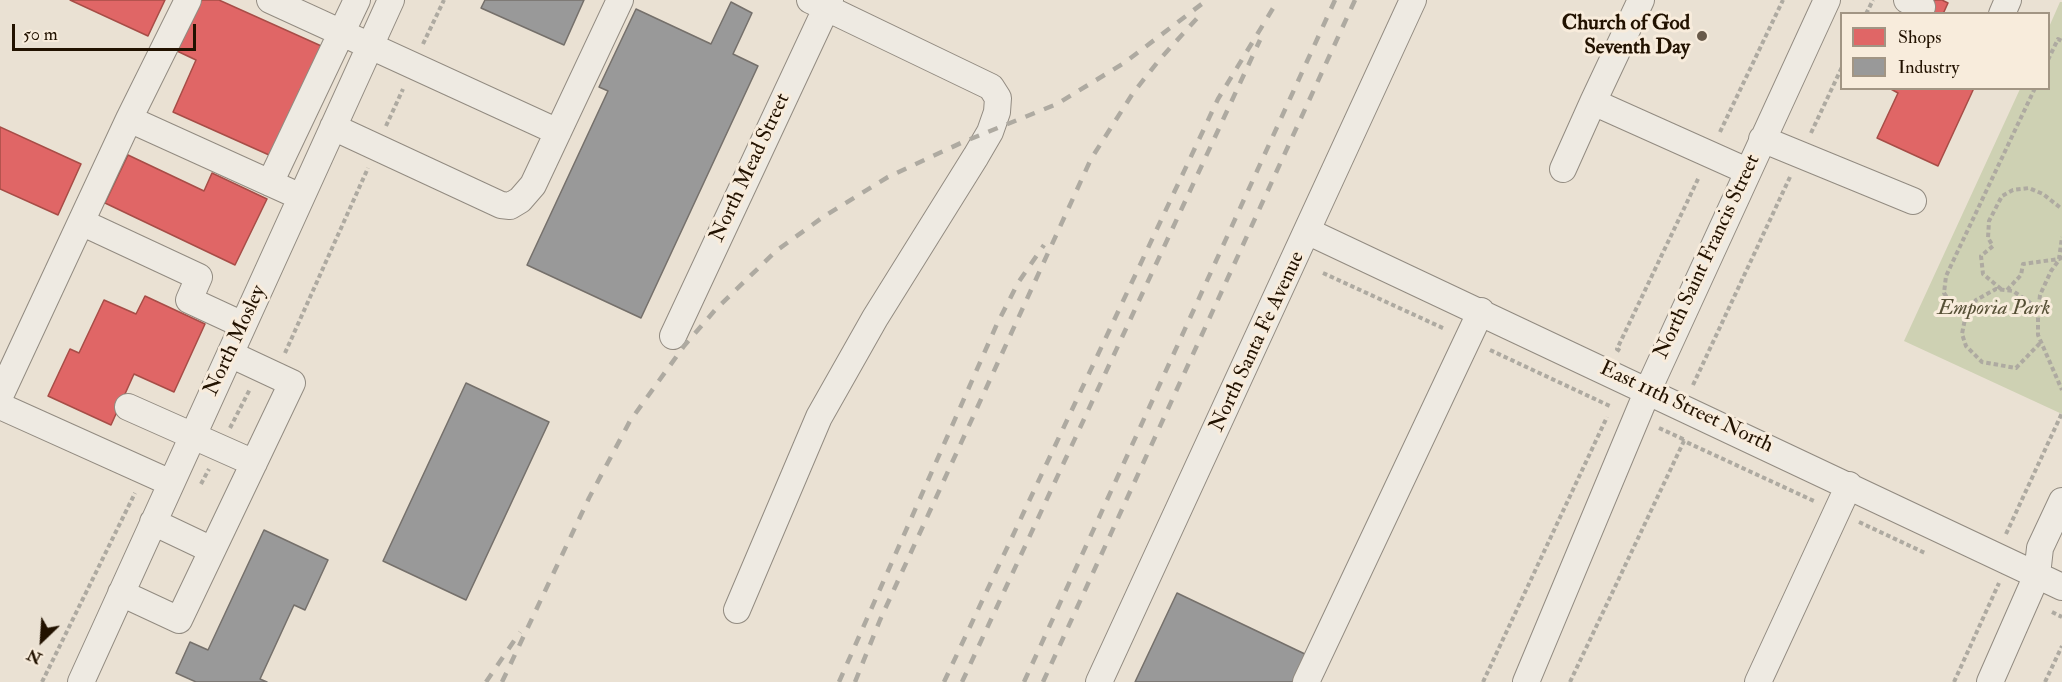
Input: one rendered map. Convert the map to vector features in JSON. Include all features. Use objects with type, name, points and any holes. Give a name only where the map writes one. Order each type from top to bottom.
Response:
[{"type":"street","points":[[0,396],[129,119],[188,0]]},
{"type":"street","points":[[270,0],[558,132]]},
{"type":"street","points":[[270,183],[357,0]]},
{"type":"street","name":"North Mosley","points":[[81,682],[391,0]]},
{"type":"street","points":[[294,134],[377,148],[501,205],[510,206],[520,200],[533,185],[620,0]]},
{"type":"street","name":"North Santa Fe Avenue","points":[[1099,682],[1309,231],[1413,0]]},
{"type":"street","points":[[1563,169],[1641,0]]},
{"type":"street","name":"North Saint Francis Street","points":[[1526,682],[1636,417],[1827,0]]},
{"type":"street","points":[[737,610],[819,417],[875,318],[976,156],[990,132],[997,112],[998,98],[991,87],[822,2]]},
{"type":"street","name":"North Mead Street","points":[[673,336],[822,2]]},
{"type":"street","points":[[1593,102],[1747,171]]},
{"type":"street","points":[[129,119],[301,197]]},
{"type":"street","points":[[1762,139],[1913,201]]},
{"type":"street","points":[[81,222],[199,277],[189,300],[243,325]]},
{"type":"street","name":"East 11th Street North","points":[[1309,231],[1615,374],[1653,379],[1695,396],[1848,485],[2003,547],[2038,564],[2062,587]]},
{"type":"street","points":[[1306,682],[1481,310]]},
{"type":"street","points":[[121,593],[179,620],[292,383],[230,354]]},
{"type":"street","points":[[0,406],[171,483]]},
{"type":"street","points":[[128,407],[254,463]]},
{"type":"street","points":[[1758,682],[1848,485]]},
{"type":"street","points":[[1990,682],[2026,600],[2062,501]]},
{"type":"street","points":[[153,522],[212,550]]},
{"type":"path","points":[[198,490],[267,356],[285,353],[444,0]]},
{"type":"path","points":[[1483,682],[1612,406],[1617,349],[1783,0]]},
{"type":"path","points":[[2050,58],[2058,39],[2062,41]]},
{"type":"path","points":[[1570,682],[1684,441],[1695,396],[1801,154],[1840,71]]},
{"type":"path","points":[[1966,314],[1951,303],[1944,293],[1946,276],[2034,90]]},
{"type":"path","points":[[2004,290],[1983,274],[1981,256],[1993,246],[1988,238],[1989,221],[2002,196],[2013,190],[2029,188],[2043,194],[2062,209]]},
{"type":"path","points":[[2062,237],[2060,258],[2040,295],[2038,308],[2038,335],[2062,390]]},
{"type":"path","points":[[2004,290],[2021,275],[2023,264],[2060,258]]},
{"type":"path","points":[[1323,273],[1934,557]]},
{"type":"path","points":[[2038,308],[2013,291],[1985,292],[1966,314],[1962,334],[1966,346],[1982,362],[2016,368],[2041,342]]},
{"type":"path","points":[[1617,349],[1653,379],[1695,396]]},
{"type":"path","points":[[1954,682],[1999,587],[2003,547],[2062,413]]},
{"type":"path","points":[[42,682],[145,471]]},
{"type":"path","points":[[1995,531],[2003,547],[2038,564]]},
{"type":"path","points":[[1988,582],[2062,617]]},
{"type":"path","points":[[2045,682],[2062,646]]},
{"type":"green space","name":"Emporia Park","points":[[2062,2],[2062,414],[1904,341],[2020,90],[2050,90],[2050,25]]},
{"type":"building: Shops","points":[[70,0],[165,0],[148,36]]},
{"type":"building: Shops","points":[[200,0],[219,0],[328,49],[278,159],[173,112],[196,60],[177,51]]},
{"type":"building: Shops","points":[[1926,0],[1942,0],[1948,3],[1944,12],[1920,12]]},
{"type":"building: Shops","points":[[1893,90],[1973,90],[1938,166],[1877,138],[1898,93]]},
{"type":"building: Shops","points":[[0,127],[81,164],[58,215],[0,189]]},
{"type":"building: Shops","points":[[128,155],[204,191],[212,173],[267,199],[235,265],[105,203]]},
{"type":"building: Shops","points":[[145,296],[205,324],[174,392],[134,374],[111,425],[48,396],[70,349],[79,353],[104,300],[136,314]]},
{"type":"building: Industry","points":[[485,0],[584,0],[564,45],[481,8]]},
{"type":"building: Industry","points":[[731,2],[752,13],[733,54],[758,66],[641,318],[527,265],[608,91],[599,87],[636,9],[711,44]]},
{"type":"building: Industry","points":[[466,383],[549,422],[466,600],[383,561]]},
{"type":"building: Industry","points":[[264,530],[328,560],[305,610],[294,605],[260,679],[267,682],[196,682],[176,673],[190,642],[208,650]]},
{"type":"building: Industry","points":[[1177,593],[1307,655],[1294,682],[1135,682]]},
{"type":"railway","points":[[502,682],[589,498],[630,421],[684,346],[716,309],[776,251],[823,217],[888,177],[963,142],[1057,104],[1124,63],[1207,0]]},
{"type":"railway","points":[[944,682],[1218,99],[1278,0]]},
{"type":"railway","points":[[1024,682],[1335,0]]},
{"type":"railway","points":[[1043,682],[1355,0]]},
{"type":"railway","points":[[855,682],[880,620],[1091,159],[1133,93],[1200,15]]},
{"type":"railway","points":[[962,682],[1260,40]]},
{"type":"railway","points":[[839,682],[997,324],[1018,283],[1044,245]]},
{"type":"railway","points":[[486,682],[520,632]]},
{"type":"place","name":"Church of God Seventh Day","points":[[1702,36]]}]
